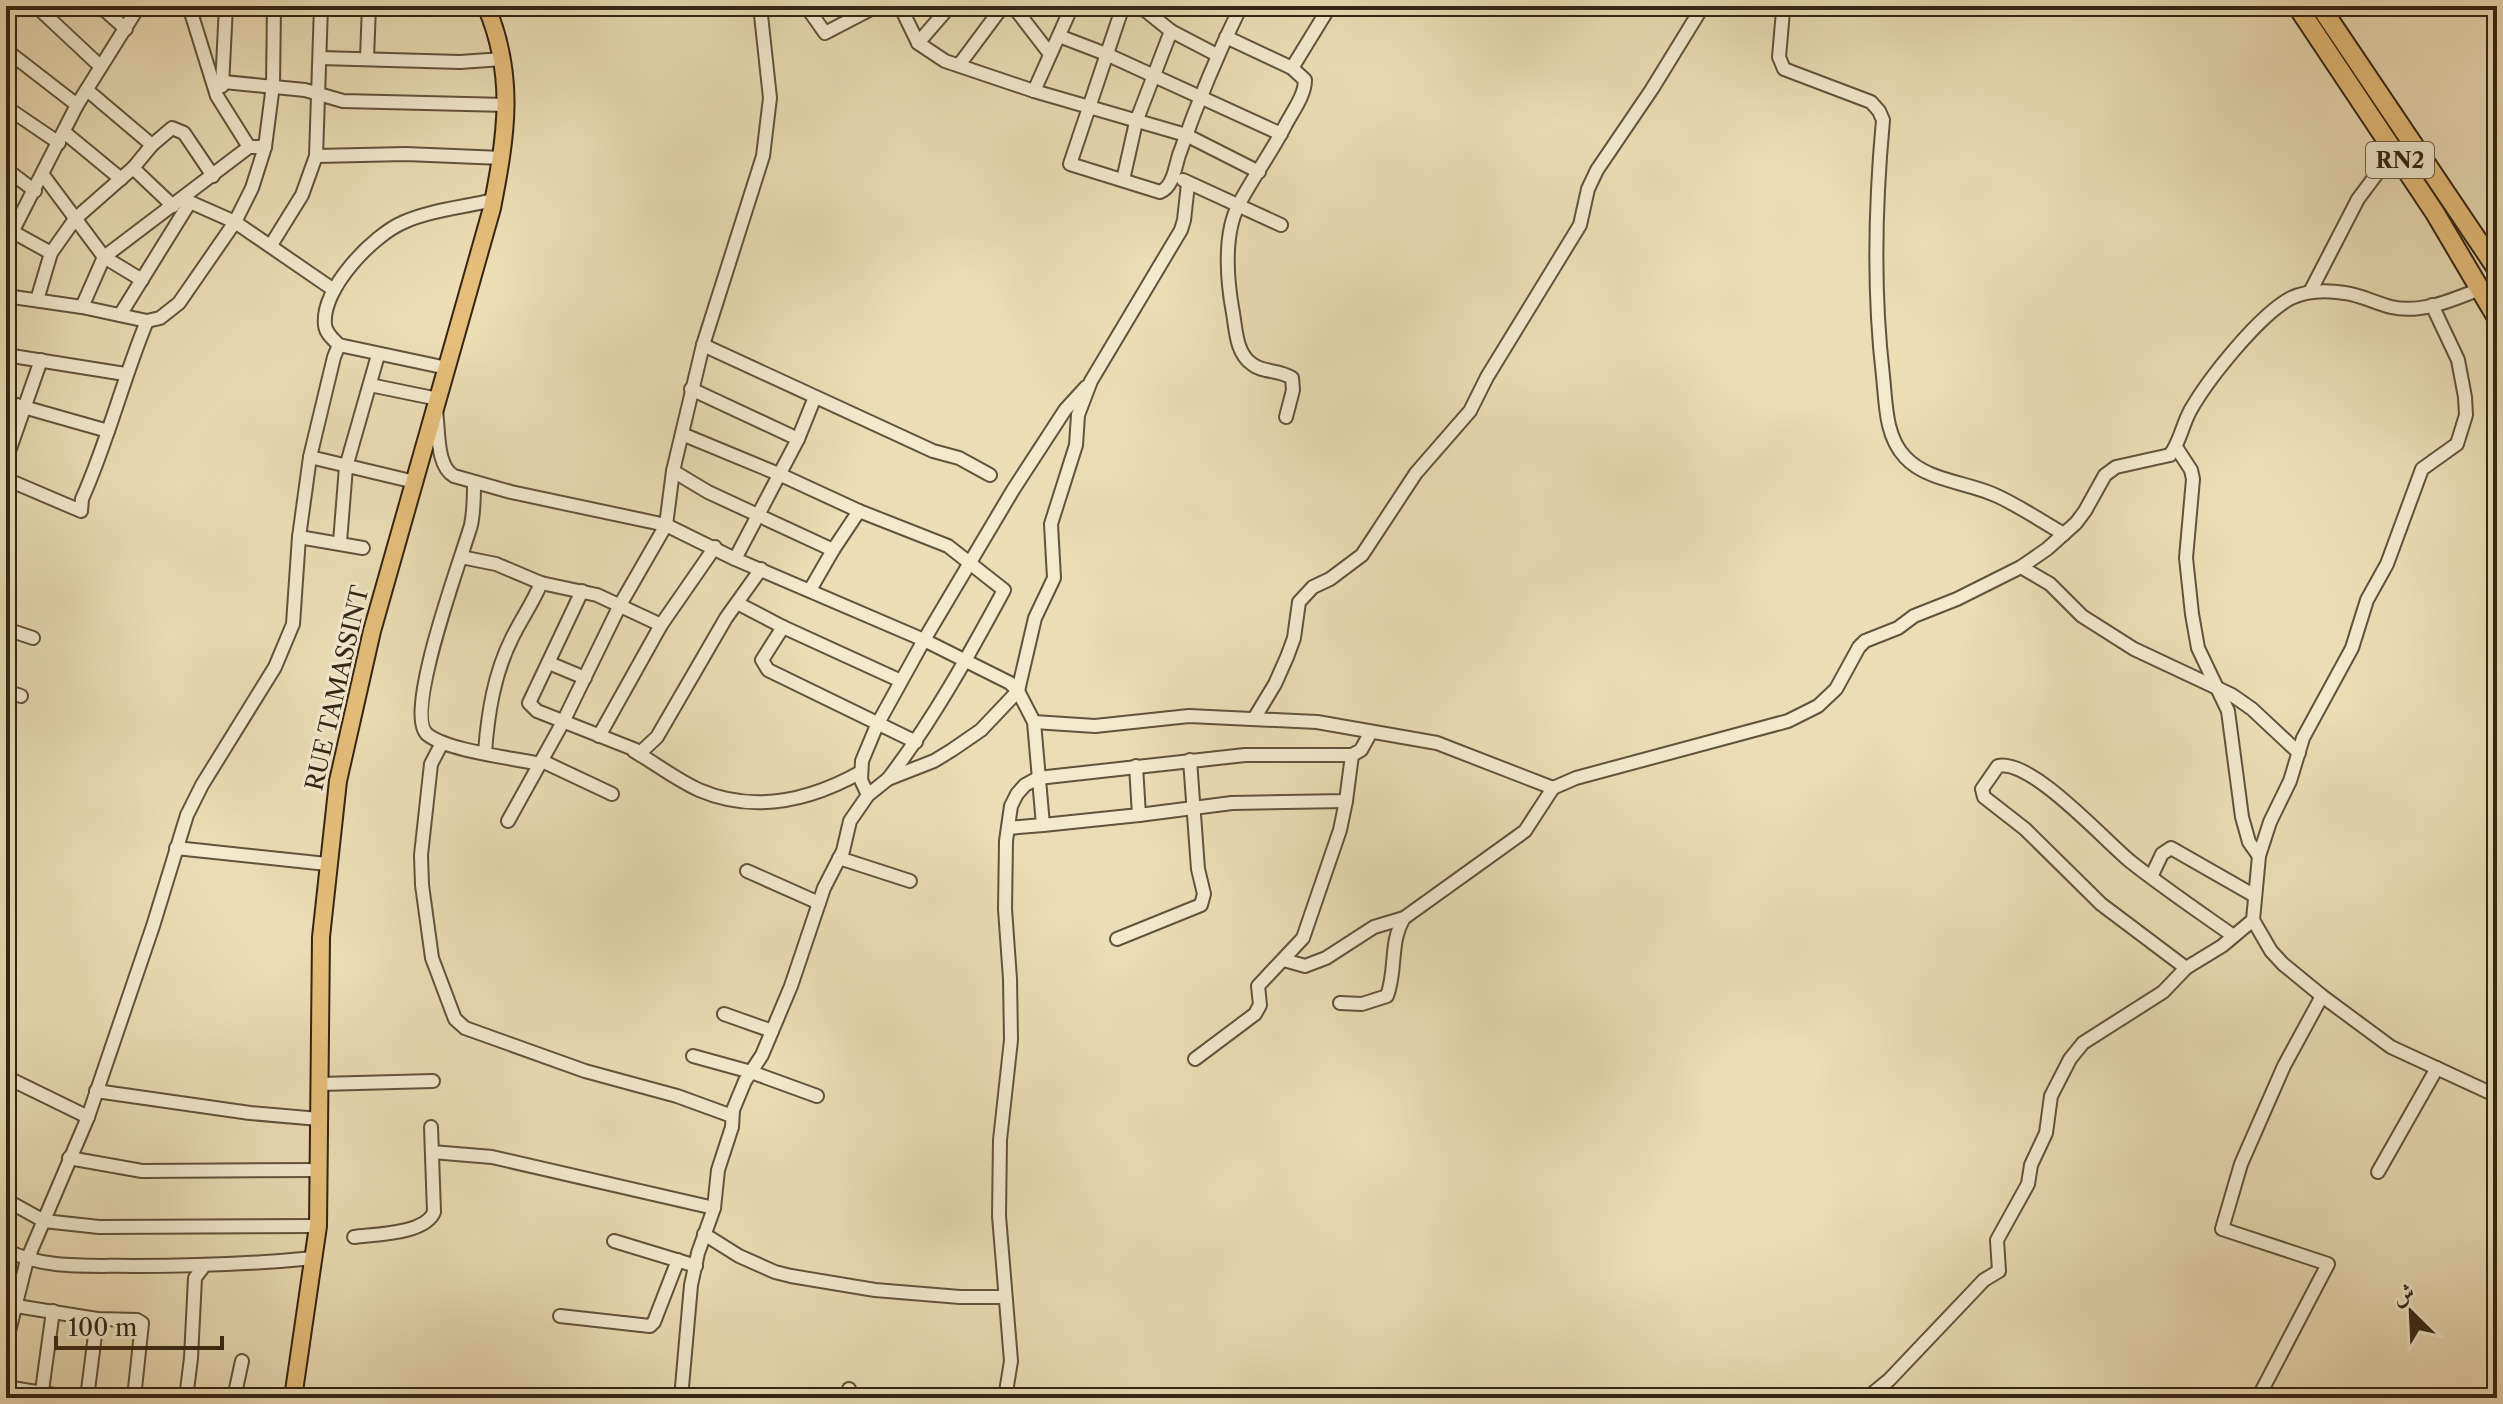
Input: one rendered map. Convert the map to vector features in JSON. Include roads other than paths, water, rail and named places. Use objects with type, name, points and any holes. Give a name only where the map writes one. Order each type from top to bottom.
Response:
[{"type":"highway","name":"RN2","points":[[2297,6],[2394,151],[2497,318]]},
{"type":"highway","name":"RN2","points":[[2320,6],[2489,241],[2497,269]]},
{"type":"main road","name":"RUE TAMASSINT","points":[[293,1398],[318,1226],[321,937],[338,781],[372,631],[447,368],[502,158],[507,105],[503,59],[497,32],[486,6]]},
{"type":"street","points":[[36,6],[100,66]]},
{"type":"street","points":[[100,6],[126,29]]},
{"type":"street","points":[[51,253],[8,240],[77,105],[139,6]]},
{"type":"street","points":[[189,6],[217,96],[249,147]]},
{"type":"street","points":[[217,96],[224,82],[226,6]]},
{"type":"street","points":[[6,296],[82,307],[147,321],[160,318],[179,303],[235,222],[252,188],[265,147],[273,85],[274,6]]},
{"type":"street","points":[[271,245],[302,195],[316,156],[321,6]]},
{"type":"street","points":[[367,58],[369,6]]},
{"type":"street","points":[[508,821],[563,722],[620,605],[666,525],[673,471],[691,389],[763,156],[770,98],[760,6]]},
{"type":"street","points":[[806,6],[825,33],[877,6]]},
{"type":"street","points":[[900,6],[918,43],[933,54],[1034,91],[1186,135],[1259,172]]},
{"type":"street","points":[[907,18],[917,6]]},
{"type":"street","points":[[918,43],[950,6]]},
{"type":"street","points":[[959,65],[1003,6]]},
{"type":"street","points":[[1013,6],[1050,54]]},
{"type":"street","points":[[1034,91],[1072,6]]},
{"type":"street","points":[[1123,6],[1070,164],[1162,192],[1167,189],[1174,173],[1217,55],[1241,6]]},
{"type":"street","points":[[1140,6],[1171,31],[1217,55]]},
{"type":"street","points":[[1292,68],[1330,6]]},
{"type":"street","points":[[1255,717],[1287,657],[1294,638],[1299,602],[1313,587],[1330,579],[1362,555],[1416,473],[1470,411],[1515,330],[1580,225],[1588,189],[1597,170],[1703,6]]},
{"type":"street","points":[[1783,8],[1779,57],[1784,69],[1871,102],[1883,120],[1874,243],[1879,341],[1889,427],[1894,441],[1905,458],[1924,471],[1995,495],[2064,534]]},
{"type":"street","points":[[1123,180],[1136,122],[1171,31]]},
{"type":"street","points":[[1059,36],[1106,54],[1281,134]]},
{"type":"street","points":[[1226,37],[1292,68],[1303,75],[1305,85],[1281,134],[1238,205],[1229,253],[1238,343],[1251,364],[1282,371],[1292,378],[1293,390],[1286,417]]},
{"type":"street","points":[[6,50],[77,105]]},
{"type":"street","points":[[320,58],[460,62],[503,59]]},
{"type":"street","points":[[224,82],[305,90],[343,101],[507,105]]},
{"type":"street","points":[[87,90],[152,145]]},
{"type":"street","points":[[6,107],[61,137],[121,179]]},
{"type":"street","points":[[37,300],[51,253],[75,219],[133,168],[152,145],[172,128],[180,129],[213,176]]},
{"type":"street","points":[[82,307],[104,257],[182,202],[249,147],[265,147]]},
{"type":"street","points":[[2310,292],[2358,199],[2394,151]]},
{"type":"street","points":[[316,156],[406,154],[502,158]]},
{"type":"street","points":[[133,168],[182,202],[235,222],[334,290]]},
{"type":"street","points":[[6,169],[35,191]]},
{"type":"street","points":[[1174,173],[1188,184],[1281,225]]},
{"type":"street","points":[[43,175],[104,257],[142,280]]},
{"type":"street","points":[[888,779],[934,761],[952,750],[981,730],[1018,691],[1035,618],[1054,578],[1051,524],[1076,445],[1078,415],[1091,381],[1181,230],[1188,184]]},
{"type":"street","points":[[447,368],[339,345],[324,323],[334,290],[366,251],[390,230],[415,218],[493,200]]},
{"type":"street","points":[[120,315],[142,280],[182,202]]},
{"type":"street","points":[[1284,960],[1301,966],[1326,958],[1374,927],[1404,918],[1525,831],[1553,788],[1576,778],[1788,721],[1818,706],[1842,680],[1865,641],[2021,567],[2064,534],[2085,511],[2105,475],[2116,467],[2170,455],[2191,410],[2250,332],[2292,298],[2326,290],[2355,294],[2393,307],[2417,308],[2480,289]]},
{"type":"street","points":[[2432,305],[2458,360],[2466,415],[2457,444],[2422,469],[2387,564],[2367,600],[2352,648],[2303,738],[2290,781],[2270,822],[2259,856],[2253,920],[2271,951],[2283,964],[2401,1054],[2497,1096]]},
{"type":"street","points":[[6,479],[81,511],[82,499],[108,431],[125,374],[147,321]]},
{"type":"street","points":[[6,1343],[27,1260],[88,1117],[187,815],[283,651],[293,624],[299,537],[310,457],[339,345]]},
{"type":"street","points":[[703,345],[933,451],[959,458],[990,475]]},
{"type":"street","points":[[6,355],[125,374]]},
{"type":"street","points":[[340,542],[346,467],[378,355]]},
{"type":"street","points":[[6,460],[41,360]]},
{"type":"street","points":[[868,795],[861,780],[862,761],[877,725],[924,640],[1045,439],[1091,381]]},
{"type":"street","points":[[370,385],[437,404],[443,463],[447,472],[474,483],[666,525],[735,559],[967,659],[1010,683],[1018,691],[1034,722],[1043,825]]},
{"type":"street","points":[[691,389],[798,439]]},
{"type":"street","points":[[735,559],[781,475],[815,397]]},
{"type":"street","points":[[6,402],[108,431]]},
{"type":"street","points":[[681,1398],[691,1285],[714,1208],[718,1170],[732,1127],[732,1116],[745,1081],[762,1055],[791,986],[850,821],[868,795],[888,779],[916,742],[967,659],[1004,590],[948,546],[682,434]]},
{"type":"street","points":[[2176,447],[2191,470],[2193,479],[2186,558],[2198,648],[2228,711],[2246,833],[2259,856]]},
{"type":"street","points":[[310,457],[415,482]]},
{"type":"street","points":[[673,471],[708,492],[833,550]]},
{"type":"street","points":[[474,483],[471,523],[423,690],[420,720],[423,730],[442,743],[541,762],[612,794]]},
{"type":"street","points":[[810,590],[859,511]]},
{"type":"street","points":[[299,537],[363,548]]},
{"type":"street","points":[[599,736],[661,625],[715,547]]},
{"type":"street","points":[[461,557],[496,564],[541,583],[597,595],[661,625]]},
{"type":"street","points":[[2021,567],[2050,584],[2082,616],[2134,649],[2216,686],[2252,709],[2299,753]]},
{"type":"street","points":[[633,751],[641,752],[657,737],[737,603],[761,569]]},
{"type":"street","points":[[485,752],[493,690],[511,639],[530,610],[541,583]]},
{"type":"street","points":[[582,591],[529,703],[537,711],[633,751],[700,790],[733,799],[770,802],[799,799],[830,789],[861,772]]},
{"type":"street","points":[[737,603],[901,681]]},
{"type":"street","points":[[783,627],[762,660],[768,670],[916,742]]},
{"type":"street","points":[[6,629],[33,638]]},
{"type":"street","points":[[549,663],[585,678]]},
{"type":"street","points":[[6,691],[21,696]]},
{"type":"street","points":[[1034,722],[1095,726],[1189,716],[1317,722],[1437,743],[1553,788]]},
{"type":"street","points":[[1005,1398],[1011,1361],[999,1216],[1000,1140],[1011,1040],[1005,909],[1008,828],[1011,806],[1017,794],[1038,778],[1136,766],[1245,755],[1352,755],[1361,750],[1371,732]]},
{"type":"street","points":[[442,743],[431,764],[421,855],[422,885],[432,958],[455,1019],[465,1028],[570,1066],[677,1096],[732,1116]]},
{"type":"street","points":[[1195,1059],[1255,1014],[1260,1005],[1258,986],[1303,938],[1340,830],[1352,755]]},
{"type":"street","points":[[1117,939],[1201,905],[1204,894],[1198,869],[1190,760]]},
{"type":"street","points":[[1136,766],[1139,815]]},
{"type":"street","points":[[2186,968],[2101,904],[2025,829],[1984,797],[1982,789],[1998,766],[2017,769],[2065,801],[2151,877],[2232,935]]},
{"type":"street","points":[[1008,828],[1232,803],[1346,801]]},
{"type":"street","points":[[176,848],[327,864]]},
{"type":"street","points":[[2151,877],[2162,854],[2171,848],[2255,896]]},
{"type":"street","points":[[839,858],[910,881]]},
{"type":"street","points":[[747,871],[819,903]]},
{"type":"street","points":[[1340,1003],[1362,1004],[1387,996],[1393,974],[1396,932],[1404,918]]},
{"type":"street","points":[[1867,1398],[1889,1380],[1984,1280],[1999,1271],[1997,1240],[2028,1184],[2031,1165],[2046,1133],[2051,1096],[2070,1059],[2083,1043],[2163,992],[2186,968],[2214,951],[2253,920]]},
{"type":"street","points":[[2258,1398],[2328,1264],[2222,1229],[2241,1164],[2284,1066],[2322,996]]},
{"type":"street","points":[[724,1014],[772,1031]]},
{"type":"street","points":[[693,1056],[751,1072],[817,1096]]},
{"type":"street","points":[[2378,1172],[2437,1068]]},
{"type":"street","points":[[6,1077],[88,1117]]},
{"type":"street","points":[[320,1084],[433,1081]]},
{"type":"street","points":[[96,1091],[250,1113],[319,1119]]},
{"type":"street","points":[[354,1237],[411,1228],[426,1224],[431,1219],[434,1212],[431,1127]]},
{"type":"street","points":[[432,1152],[492,1157],[714,1208]]},
{"type":"street","points":[[69,1158],[142,1171],[320,1170]]},
{"type":"street","points":[[6,1200],[44,1221],[99,1227],[318,1226]]},
{"type":"street","points":[[704,1234],[739,1256],[791,1276],[875,1290],[960,1297],[1005,1297]]},
{"type":"street","points":[[614,1241],[696,1266]]},
{"type":"street","points":[[6,1250],[27,1260],[56,1265],[204,1266],[314,1258]]},
{"type":"street","points":[[560,1316],[650,1326],[678,1260]]},
{"type":"street","points":[[186,1398],[195,1278],[204,1266]]},
{"type":"street","points":[[16,1306],[142,1323],[134,1398]]},
{"type":"street","points":[[41,1395],[53,1311]]},
{"type":"street","points":[[87,1398],[97,1319]]},
{"type":"street","points":[[234,1398],[242,1361]]},
{"type":"street","points":[[6,1387],[73,1398]]}]
